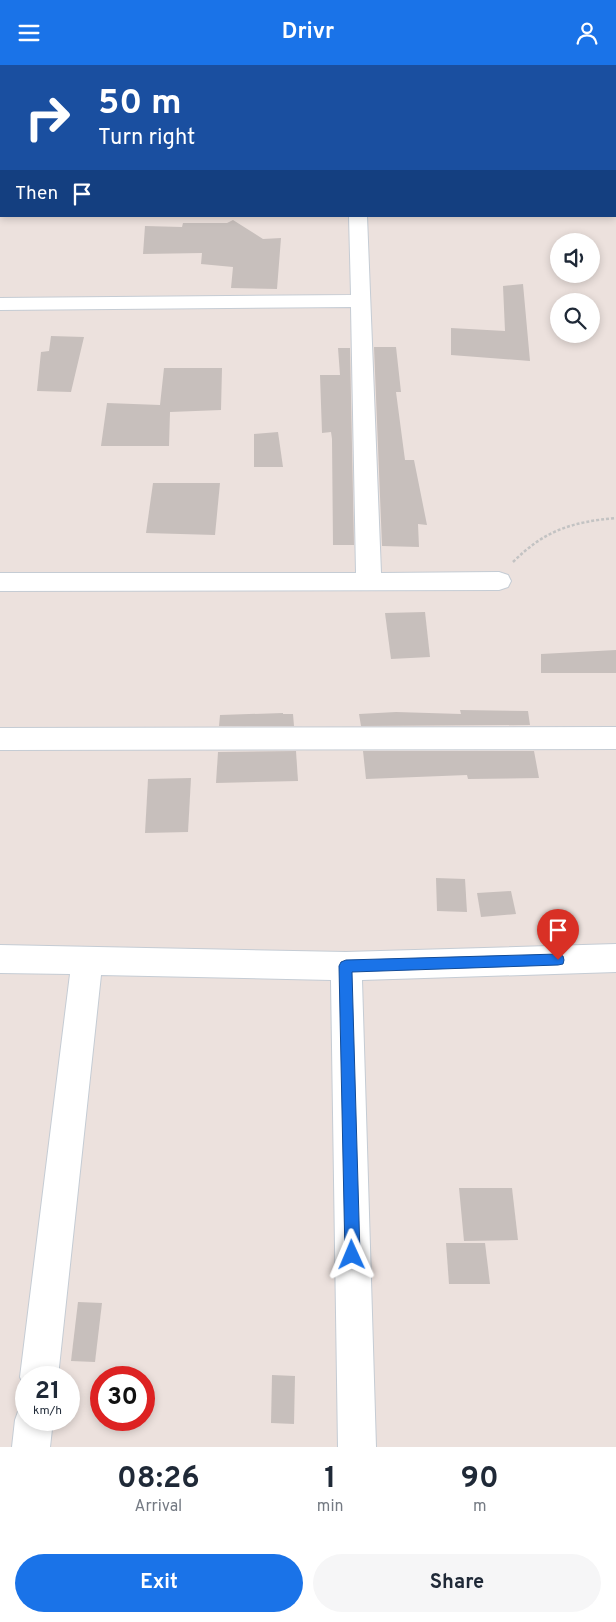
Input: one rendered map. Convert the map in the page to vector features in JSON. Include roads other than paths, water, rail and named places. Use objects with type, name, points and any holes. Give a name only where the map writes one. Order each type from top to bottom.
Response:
[{"type":"street","points":[[358,217],[369,583]]},
{"type":"street","points":[[0,304],[361,301]]},
{"type":"street","points":[[0,582],[369,583],[499,581]]},
{"type":"street","points":[[0,739],[616,738]]},
{"type":"street","points":[[0,959],[346,966],[616,958]]},
{"type":"street","points":[[40,1366],[87,961]]},
{"type":"street","points":[[346,966],[357,1447]]},
{"type":"street","points":[[31,1447],[33,1431]]}]
